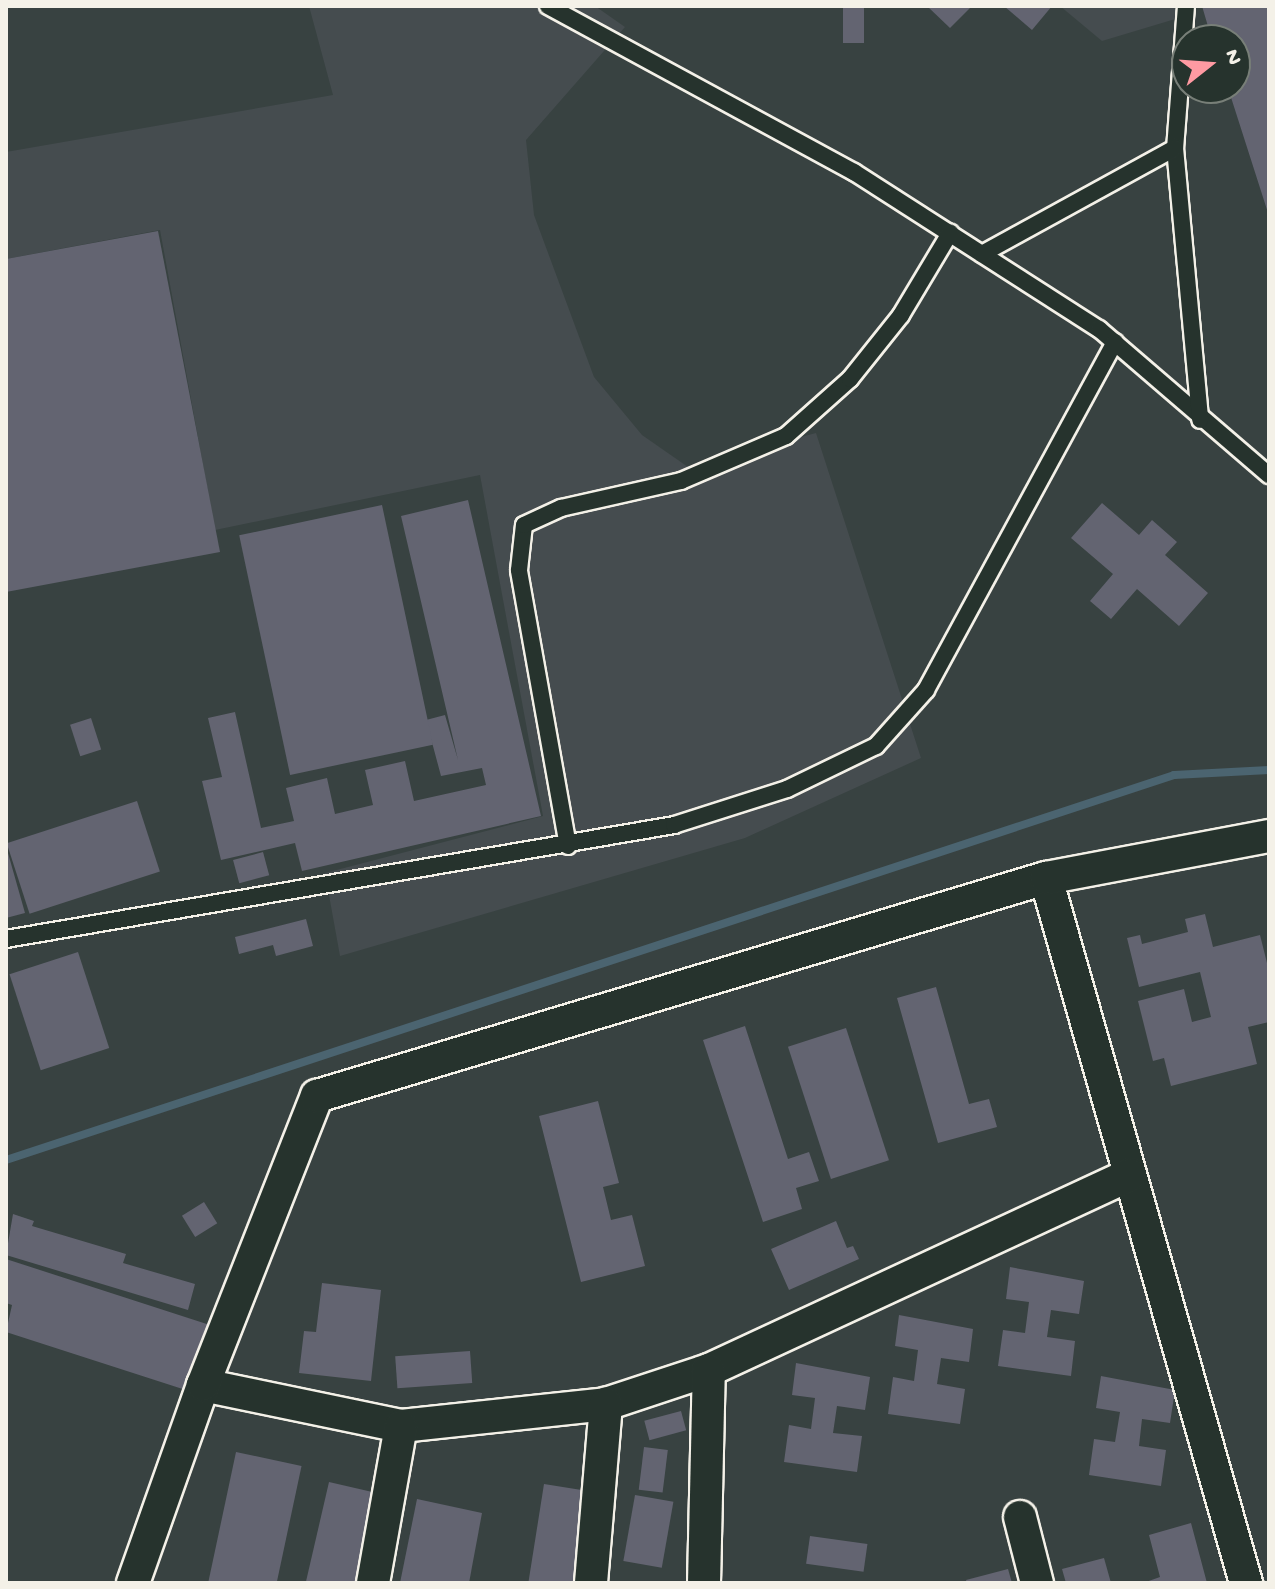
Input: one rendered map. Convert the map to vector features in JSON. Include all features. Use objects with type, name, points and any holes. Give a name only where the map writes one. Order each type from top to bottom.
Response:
[{"type":"street","points":[[133,1583],[203,1385],[317,1096],[1046,878],[1268,842]]},
{"type":"street","points":[[1046,878],[1246,1583]]},
{"type":"street","points":[[203,1385],[401,1426],[606,1404],[709,1370],[1130,1175]]},
{"type":"street","points":[[704,1583],[709,1370]]},
{"type":"street","points":[[591,1583],[606,1404]]},
{"type":"street","points":[[373,1583],[401,1426]]},
{"type":"street","points":[[1020,1517],[1037,1583]]},
{"type":"lane","points":[[548,6],[554,14],[854,172],[950,233],[1115,342],[1200,420],[1269,475]]},
{"type":"lane","points":[[1186,6],[1175,148],[1200,420]]},
{"type":"lane","points":[[982,254],[1175,148]]},
{"type":"lane","points":[[568,846],[519,570],[524,525],[561,508],[681,481],[786,436],[858,368],[901,315],[950,233]]},
{"type":"lane","points":[[6,939],[568,846],[702,816],[787,789],[876,746],[926,690],[1115,342]]},
{"type":"shaded area","points":[[309,6],[595,6],[625,27],[526,140],[534,215],[594,377],[642,435],[688,467],[816,433],[921,758],[745,838],[340,956],[325,873],[543,816],[480,475],[215,530],[160,230],[6,259],[6,152],[333,95]]},
{"type":"shaded area","points":[[1060,6],[1189,6],[1182,17],[1102,41]]},
{"type":"building","points":[[843,6],[864,6],[864,43],[843,43]]},
{"type":"building","points":[[927,6],[972,6],[950,28]]},
{"type":"building","points":[[1004,6],[1052,6],[1032,30]]},
{"type":"building","points":[[1202,6],[1269,6],[1269,216],[1233,104],[1251,104],[1251,24],[1207,24]]},
{"type":"building","points":[[158,231],[220,552],[6,592],[6,259]]},
{"type":"building","points":[[468,500],[541,816],[302,871],[295,843],[221,860],[202,781],[222,777],[208,718],[235,712],[261,828],[294,821],[286,788],[327,778],[335,814],[373,805],[365,770],[405,761],[414,801],[486,785],[482,768],[441,776],[426,720],[445,715],[458,760],[401,516]]},
{"type":"building","points":[[1102,503],[1139,535],[1152,520],[1177,542],[1165,555],[1208,593],[1179,626],[1137,589],[1111,619],[1090,601],[1113,574],[1071,538]]},
{"type":"building","points":[[382,505],[433,745],[290,775],[239,535]]},
{"type":"building","points":[[91,718],[101,749],[80,756],[70,725]]},
{"type":"building","points":[[137,801],[160,871],[30,914],[7,843]]},
{"type":"building","points":[[6,846],[25,913],[6,918]]},
{"type":"building","points":[[263,852],[269,875],[239,883],[233,860]]},
{"type":"building","points":[[1205,914],[1213,947],[1260,935],[1269,971],[1269,1022],[1248,1027],[1257,1064],[1171,1086],[1164,1058],[1153,1061],[1138,1001],[1184,989],[1192,1022],[1211,1017],[1200,972],[1139,987],[1127,938],[1140,935],[1142,944],[1188,932],[1185,919]]},
{"type":"building","points":[[306,919],[313,946],[276,956],[273,945],[239,954],[235,937]]},
{"type":"building","points":[[78,952],[109,1048],[41,1070],[10,974]]},
{"type":"building","points":[[936,987],[969,1104],[989,1099],[997,1127],[938,1143],[897,998]]},
{"type":"building","points":[[745,1026],[788,1159],[809,1152],[819,1181],[796,1188],[802,1209],[763,1222],[703,1040]]},
{"type":"building","points":[[846,1028],[889,1160],[831,1179],[788,1047]]},
{"type":"building","points":[[598,1101],[619,1183],[603,1187],[611,1220],[632,1215],[645,1266],[581,1282],[539,1116]]},
{"type":"building","points":[[204,1202],[217,1223],[195,1237],[182,1216]]},
{"type":"building","points":[[13,1214],[34,1221],[32,1226],[126,1254],[123,1263],[195,1284],[188,1310],[6,1255]]},
{"type":"building","points":[[836,1221],[847,1248],[853,1246],[859,1259],[789,1290],[771,1249]]},
{"type":"building","points":[[6,1259],[216,1327],[195,1393],[6,1332],[12,1305],[6,1303]]},
{"type":"building","points":[[1010,1267],[1084,1281],[1079,1314],[1051,1310],[1047,1337],[1075,1341],[1071,1376],[998,1366],[1003,1330],[1025,1333],[1029,1302],[1006,1299]]},
{"type":"building","points":[[322,1283],[381,1290],[371,1381],[299,1373],[304,1331],[316,1332]]},
{"type":"building","points":[[899,1315],[973,1329],[969,1362],[941,1358],[937,1384],[965,1389],[960,1424],[888,1414],[893,1377],[914,1381],[918,1350],[895,1346]]},
{"type":"building","points":[[470,1351],[472,1383],[397,1388],[395,1356]]},
{"type":"building","points":[[796,1363],[870,1377],[865,1410],[837,1406],[833,1433],[862,1436],[857,1472],[784,1462],[789,1425],[811,1429],[815,1398],[792,1395]]},
{"type":"building","points":[[1101,1376],[1175,1390],[1170,1423],[1142,1419],[1139,1446],[1166,1450],[1161,1486],[1089,1475],[1094,1439],[1115,1442],[1120,1412],[1096,1408]]},
{"type":"building","points":[[681,1411],[686,1430],[649,1440],[644,1421]]},
{"type":"building","points":[[644,1447],[668,1450],[663,1493],[639,1490]]},
{"type":"building","points":[[236,1452],[302,1466],[277,1583],[208,1582]]},
{"type":"building","points":[[329,1482],[378,1493],[357,1583],[306,1582]]},
{"type":"building","points":[[544,1484],[592,1492],[578,1583],[528,1583]]},
{"type":"building","points":[[635,1495],[673,1502],[662,1568],[623,1561]]},
{"type":"building","points":[[417,1499],[482,1513],[469,1583],[400,1583]]},
{"type":"building","points":[[1191,1523],[1207,1583],[1143,1583],[1160,1577],[1149,1535]]},
{"type":"building","points":[[810,1536],[867,1544],[864,1572],[806,1564]]},
{"type":"building","points":[[1104,1558],[1111,1583],[1066,1583],[1062,1569]]},
{"type":"building","points":[[1008,1569],[1012,1583],[967,1583],[966,1580]]},
{"type":"waterway","points":[[6,1160],[1174,775],[1269,770]]}]
